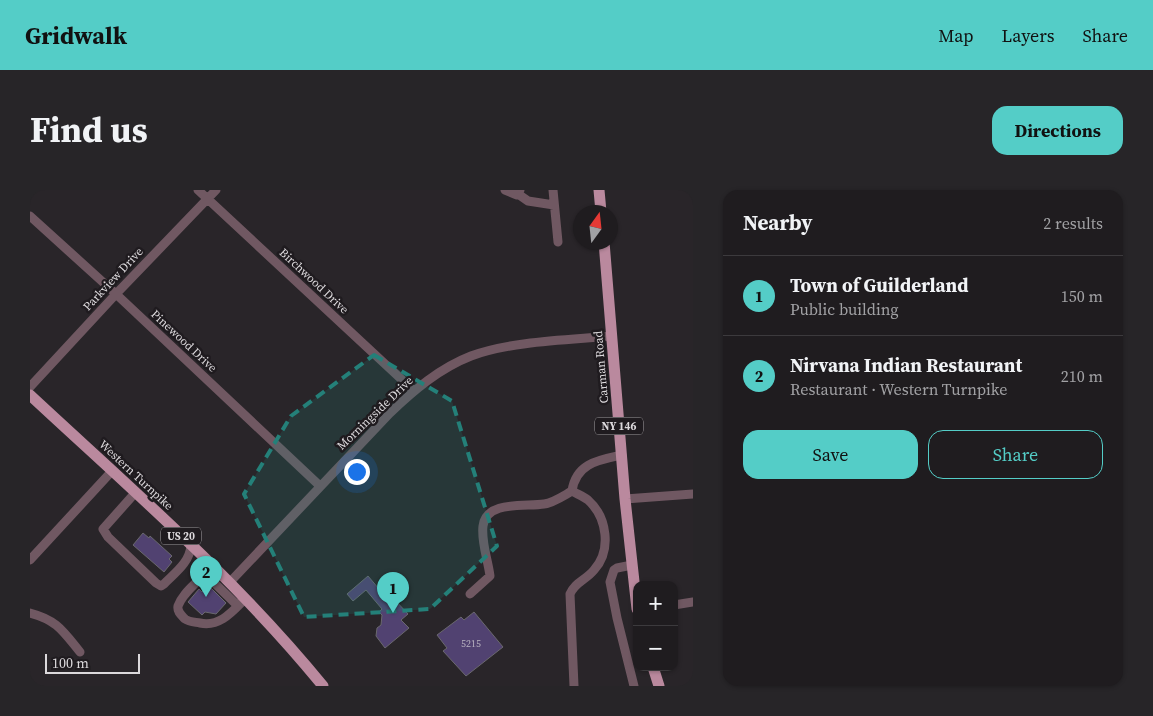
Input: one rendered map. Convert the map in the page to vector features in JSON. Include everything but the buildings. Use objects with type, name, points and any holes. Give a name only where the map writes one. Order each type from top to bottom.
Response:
[{"type":"main road","points":[[599,190],[600,205]]},
{"type":"main road","name":"Carman Road","points":[[605,250],[625,499],[634,581]]},
{"type":"main road","name":"Western Turnpike","points":[[30,395],[211,563],[230,582],[241,602],[299,656],[323,686]]},
{"type":"main road","points":[[654,671],[659,686]]},
{"type":"street","name":"Birchwood Drive","points":[[198,190],[413,390]]},
{"type":"street","name":"Parkview Drive","points":[[30,387],[216,190]]},
{"type":"street","points":[[505,190],[514,194],[519,192],[528,201],[554,205]]},
{"type":"street","points":[[553,190],[558,242]]},
{"type":"street","name":"Pinewood Drive","points":[[30,216],[116,294],[320,486]]},
{"type":"street","name":"Morningside Drive","points":[[230,582],[413,390],[449,367],[471,356],[485,352],[529,344],[612,336]]},
{"type":"street","points":[[572,491],[574,480],[594,460],[622,455]]},
{"type":"street","points":[[30,560],[112,471]]},
{"type":"street","points":[[470,594],[490,576],[483,542],[483,525],[489,514],[498,508],[509,506],[546,504],[572,491]]},
{"type":"street","points":[[572,491],[589,501],[600,515],[605,534],[604,551],[600,561],[588,578],[573,586],[570,594],[574,686]]},
{"type":"street","points":[[135,493],[102,529],[156,583],[161,586],[164,584],[186,562],[191,545]]},
{"type":"street","points":[[625,499],[693,494]]},
{"type":"street","points":[[205,574],[241,602],[228,616],[212,624],[188,621],[178,612],[177,608],[182,599],[205,574],[211,563]]},
{"type":"street","points":[[632,565],[617,568],[612,573],[610,582],[634,686]]},
{"type":"street","points":[[678,604],[693,602]]},
{"type":"street","points":[[30,614],[46,618],[55,623],[80,652]]},
{"type":"highlighted area","points":[[374,355],[452,401],[497,546],[430,609],[304,617],[244,494],[291,416]]},
{"type":"place","name":"Nirvana Indian Restaurant","points":[[206,597]]},
{"type":"place","name":"Town of Guilderland","points":[[393,613]]}]
